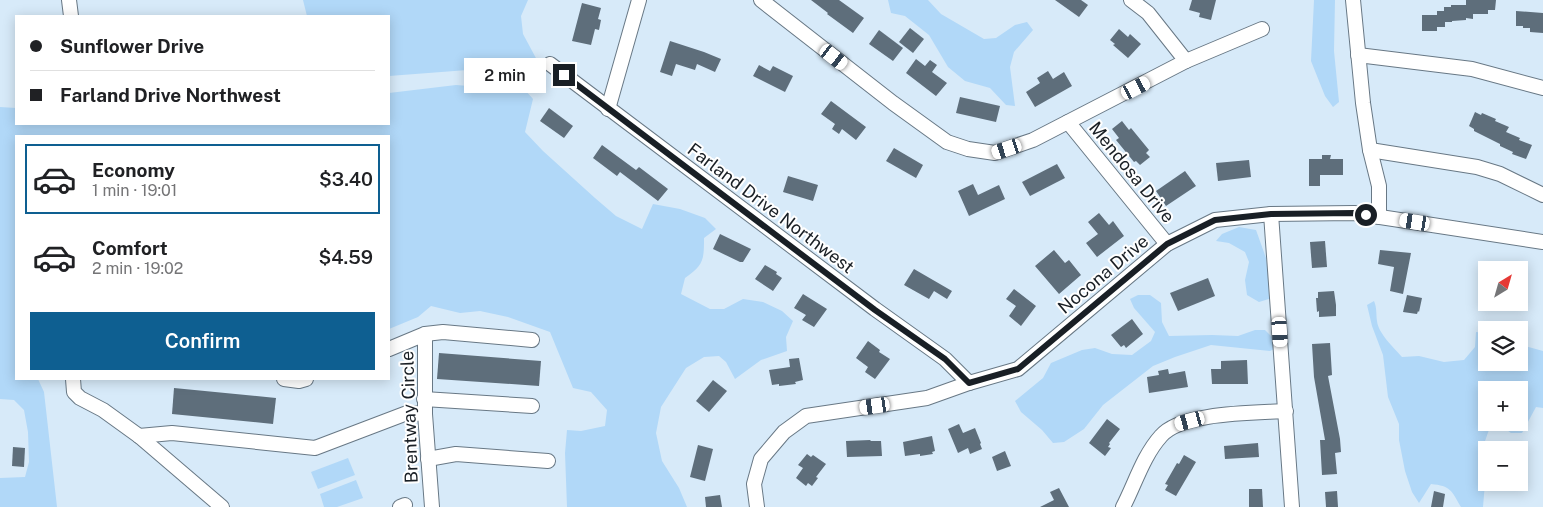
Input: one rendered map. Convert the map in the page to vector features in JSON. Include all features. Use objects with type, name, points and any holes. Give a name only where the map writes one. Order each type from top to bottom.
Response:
[{"type":"street","points":[[69,0],[71,15]]},
{"type":"street","points":[[608,109],[639,0]]},
{"type":"street","points":[[761,0],[893,103],[947,142],[968,150],[994,153],[1033,140],[1186,62],[1262,29]]},
{"type":"street","points":[[1131,0],[1148,13],[1186,62]]},
{"type":"street","points":[[1353,0],[1370,150],[1379,186],[1379,216]]},
{"type":"street","points":[[1358,55],[1472,69],[1543,88]]},
{"type":"street","name":"Farland Drive Northwest","points":[[550,64],[875,310],[945,359],[969,383]]},
{"type":"street","name":"Mendosa Drive","points":[[1068,122],[1167,244]]},
{"type":"street","points":[[1370,150],[1477,167],[1500,174],[1543,195]]},
{"type":"street","name":"Nocona Drive","points":[[757,507],[754,484],[762,459],[784,432],[806,416],[927,398],[969,383],[1018,369],[1167,244],[1215,220],[1271,214],[1354,213],[1543,242]]},
{"type":"street","points":[[1271,214],[1292,507]]},
{"type":"street","points":[[425,334],[443,332],[532,340]]},
{"type":"street","name":"Brentway Circle","points":[[390,349],[425,334],[424,398],[432,507]]},
{"type":"street","points":[[73,380],[74,392],[80,398],[103,410],[139,436],[222,507]]},
{"type":"street","points":[[424,398],[532,406]]},
{"type":"street","points":[[1123,507],[1161,435],[1178,424],[1202,418],[1286,411]]},
{"type":"street","points":[[139,436],[172,433],[315,448],[407,414],[425,414]]},
{"type":"street","points":[[428,460],[456,454],[548,461]]},
{"type":"shaded area","points":[[303,0],[528,0],[521,16],[523,34],[537,60],[534,67],[521,66],[390,76],[390,15],[307,15]]},
{"type":"shaded area","points":[[888,0],[928,0],[941,14],[984,39],[996,38],[1015,25],[1027,22],[1033,30],[1014,52],[1010,67],[1015,106],[1006,105],[990,88],[965,81],[948,67],[929,35],[905,16],[891,13]]},
{"type":"shaded area","points":[[1314,0],[1335,0],[1334,51],[1339,102],[1333,107],[1325,96],[1311,61]]},
{"type":"shaded area","points":[[456,85],[525,90],[533,99],[525,132],[543,151],[616,216],[642,229],[653,204],[680,209],[705,218],[716,229],[704,238],[702,261],[685,278],[681,294],[710,309],[724,309],[743,299],[763,302],[782,311],[793,321],[786,337],[787,351],[761,360],[735,379],[726,362],[719,356],[704,357],[686,368],[661,407],[656,433],[662,461],[679,488],[687,507],[567,507],[565,453],[567,430],[581,431],[605,426],[607,410],[591,392],[573,388],[550,332],[508,317],[480,311],[460,313],[431,306],[418,317],[390,329],[390,135],[15,135],[15,380],[38,380],[44,392],[57,507],[0,507],[0,478],[25,477],[29,462],[28,432],[24,410],[14,400],[0,399],[0,107],[15,108],[15,125],[390,125],[390,93]]},
{"type":"shaded area","points":[[1239,227],[1256,230],[1266,258],[1272,298],[1259,302],[1247,295],[1245,280],[1249,262],[1245,252],[1229,243],[1216,241],[1222,234]]},
{"type":"shaded area","points":[[1138,295],[1150,295],[1161,303],[1162,322],[1169,336],[1238,336],[1255,330],[1265,330],[1274,339],[1274,349],[1270,351],[1211,345],[1153,366],[1103,405],[1084,429],[1064,442],[1053,443],[1042,430],[1021,412],[1015,401],[1043,378],[1051,363],[1082,350],[1095,348],[1112,354],[1132,355],[1151,341],[1155,332],[1134,308],[1130,299]]},
{"type":"shaded area","points":[[1374,301],[1380,330],[1402,357],[1419,356],[1444,362],[1464,360],[1475,347],[1476,332],[1478,332],[1478,371],[1528,371],[1528,347],[1543,351],[1543,408],[1536,407],[1528,422],[1528,381],[1478,381],[1478,431],[1489,431],[1485,441],[1478,441],[1478,491],[1484,491],[1483,507],[1461,507],[1450,490],[1443,486],[1431,484],[1419,503],[1412,492],[1405,471],[1399,440],[1399,424],[1388,397],[1383,355],[1372,326],[1367,305]]},
{"type":"shaded area","points":[[1508,431],[1523,431],[1522,433],[1511,433]]},
{"type":"shaded area","points":[[348,458],[355,475],[318,489],[311,472]]},
{"type":"shaded area","points":[[356,480],[363,498],[337,507],[324,507],[320,494]]},
{"type":"building","points":[[811,0],[839,0],[864,18],[853,33]]},
{"type":"building","points":[[1055,0],[1081,0],[1088,5],[1079,17]]},
{"type":"building","points":[[1192,0],[1216,0],[1211,20],[1199,17],[1200,13],[1189,10]]},
{"type":"building","points":[[1466,0],[1496,0],[1495,10],[1488,10],[1488,14],[1473,14],[1473,19],[1466,18],[1466,20],[1445,22],[1445,27],[1437,27],[1437,31],[1422,31],[1422,15],[1437,15],[1437,11],[1444,11],[1444,7],[1466,5]]},
{"type":"building","points":[[582,3],[601,8],[598,19],[601,20],[599,30],[595,29],[591,45],[572,41]]},
{"type":"building","points":[[1516,11],[1543,13],[1543,33],[1530,32],[1530,28],[1516,26]]},
{"type":"building","points":[[910,28],[924,39],[913,53],[899,42]]},
{"type":"building","points":[[1119,29],[1128,37],[1130,34],[1141,44],[1128,58],[1110,40]]},
{"type":"building","points":[[879,30],[903,48],[893,61],[869,44]]},
{"type":"building","points":[[670,41],[721,59],[715,72],[697,64],[695,70],[676,64],[672,76],[660,72]]},
{"type":"building","points":[[916,59],[925,66],[930,60],[937,65],[932,72],[947,83],[936,96],[906,73]]},
{"type":"building","points":[[759,65],[770,71],[773,66],[793,76],[785,92],[753,76]]},
{"type":"building","points":[[1048,71],[1053,79],[1064,72],[1072,86],[1035,107],[1026,92],[1040,83],[1037,78]]},
{"type":"building","points":[[960,97],[1000,106],[996,122],[956,113]]},
{"type":"building","points":[[831,101],[866,127],[856,140],[842,129],[839,134],[832,129],[835,124],[821,114]]},
{"type":"building","points":[[549,108],[573,126],[564,138],[540,121]]},
{"type":"building","points":[[1475,112],[1496,119],[1495,121],[1509,127],[1506,132],[1532,145],[1526,159],[1512,154],[1513,152],[1500,146],[1500,144],[1474,131],[1469,126]]},
{"type":"building","points":[[1122,121],[1129,130],[1131,128],[1149,150],[1146,153],[1150,157],[1140,165],[1136,161],[1134,162],[1116,140],[1119,138],[1112,129]]},
{"type":"building","points":[[602,145],[636,170],[639,167],[668,189],[658,201],[620,172],[617,176],[593,158]]},
{"type":"building","points":[[894,148],[923,165],[916,178],[886,161]]},
{"type":"building","points":[[1322,155],[1331,155],[1330,159],[1343,159],[1343,175],[1320,175],[1320,186],[1309,186],[1309,159],[1322,159]]},
{"type":"building","points":[[1249,160],[1251,177],[1218,181],[1216,163]]},
{"type":"building","points":[[1057,164],[1065,178],[1030,196],[1022,182]]},
{"type":"building","points":[[1185,171],[1196,186],[1166,206],[1156,191]]},
{"type":"building","points":[[788,176],[818,185],[813,201],[783,192]]},
{"type":"building","points":[[973,184],[978,195],[999,185],[1005,199],[969,216],[958,191]]},
{"type":"building","points":[[1099,213],[1109,225],[1113,221],[1124,236],[1097,257],[1086,243],[1098,234],[1088,222]]},
{"type":"building","points":[[720,234],[751,249],[743,262],[713,249]]},
{"type":"building","points":[[1325,241],[1327,267],[1312,268],[1310,242]]},
{"type":"building","points":[[1054,250],[1065,263],[1069,260],[1081,275],[1059,294],[1035,266]]},
{"type":"building","points":[[1380,250],[1411,253],[1403,294],[1390,291],[1394,267],[1378,264]]},
{"type":"building","points":[[765,265],[777,272],[776,274],[782,278],[773,291],[755,279]]},
{"type":"building","points":[[914,269],[952,291],[947,299],[934,291],[929,299],[904,285]]},
{"type":"building","points":[[1208,278],[1215,296],[1178,311],[1170,293]]},
{"type":"building","points":[[1014,289],[1036,306],[1021,326],[1009,316],[1016,306],[1006,299]]},
{"type":"building","points":[[1334,291],[1336,316],[1319,317],[1316,298],[1318,298],[1318,292]]},
{"type":"building","points":[[803,294],[827,309],[814,327],[802,320],[806,315],[794,308]]},
{"type":"building","points":[[1407,295],[1422,298],[1417,314],[1403,312]]},
{"type":"building","points":[[1132,319],[1143,334],[1126,348],[1124,345],[1121,347],[1111,335]]},
{"type":"building","points":[[868,341],[880,350],[879,352],[890,359],[875,379],[865,372],[868,367],[856,358]]},
{"type":"building","points":[[1330,343],[1332,375],[1328,376],[1341,452],[1335,453],[1337,474],[1322,475],[1320,440],[1325,440],[1314,377],[1312,344]]},
{"type":"building","points":[[439,353],[541,361],[539,386],[437,379]]},
{"type":"building","points":[[799,358],[803,380],[795,382],[796,384],[772,385],[769,370],[790,367],[789,359]]},
{"type":"building","points":[[1247,360],[1248,384],[1212,384],[1211,369],[1221,369],[1221,361]]},
{"type":"building","points":[[1168,369],[1169,374],[1185,371],[1188,387],[1149,393],[1147,377],[1159,375],[1158,371]]},
{"type":"building","points":[[713,380],[727,391],[709,412],[696,401]]},
{"type":"building","points":[[174,388],[276,398],[273,424],[172,414]]},
{"type":"building","points":[[1107,419],[1120,429],[1109,443],[1108,447],[1111,448],[1105,456],[1089,443]]},
{"type":"building","points":[[959,424],[963,433],[975,428],[982,449],[970,454],[968,448],[958,453],[948,429]]},
{"type":"building","points":[[932,436],[935,451],[932,452],[933,454],[905,456],[903,442]]},
{"type":"building","points":[[846,441],[881,441],[882,456],[847,457]]},
{"type":"building","points":[[1258,443],[1259,457],[1225,459],[1224,446]]},
{"type":"building","points":[[698,445],[713,449],[705,481],[690,477]]},
{"type":"building","points":[[13,447],[25,448],[24,467],[12,466]]},
{"type":"building","points":[[1005,451],[1011,466],[997,471],[992,457]]},
{"type":"building","points":[[807,454],[811,457],[813,455],[826,464],[812,486],[808,483],[806,486],[796,478],[803,468],[798,465]]},
{"type":"building","points":[[1184,455],[1196,462],[1176,496],[1165,490],[1168,485],[1165,484]]},
{"type":"building","points":[[1059,488],[1069,507],[1040,507],[1054,500],[1050,492]]},
{"type":"building","points":[[1249,489],[1262,489],[1263,507],[1249,507]]},
{"type":"building","points":[[1337,491],[1338,507],[1326,507],[1325,492]]},
{"type":"building","points":[[1434,491],[1445,494],[1443,507],[1431,507]]},
{"type":"building","points":[[720,495],[722,507],[706,507],[705,497]]},
{"type":"route","points":[[564,75],[875,310],[945,359],[969,383],[1018,369],[1167,244],[1215,220],[1271,214],[1354,213],[1366,215]]}]
